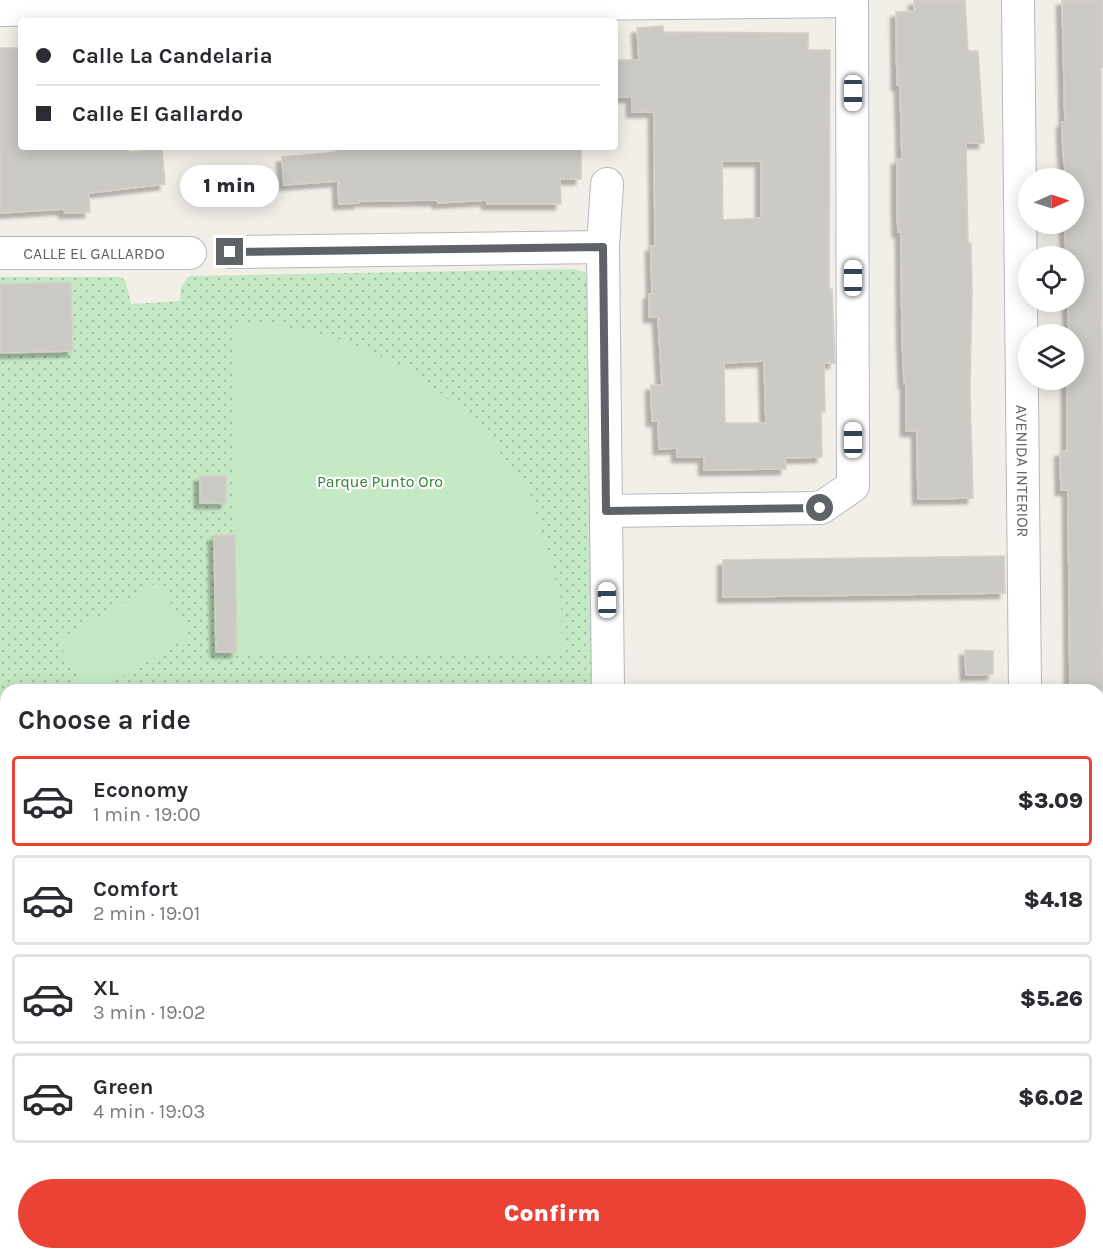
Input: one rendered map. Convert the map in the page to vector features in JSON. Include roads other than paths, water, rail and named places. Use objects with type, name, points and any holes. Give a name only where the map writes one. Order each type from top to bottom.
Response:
[{"type":"street","points":[[0,10],[852,0],[853,486],[820,508],[606,511]]},
{"type":"street","name":"AVENIDA INTERIOR","points":[[1018,0],[1025,684]]},
{"type":"street","points":[[607,184],[603,247],[609,684]]},
{"type":"street","points":[[230,252],[603,247]]},
{"type":"street","name":"CALLE EL GALLARDO","points":[[0,253],[190,253]]},
{"type":"park label","name":"Parque Punto Oro","points":[[380,481]]}]
